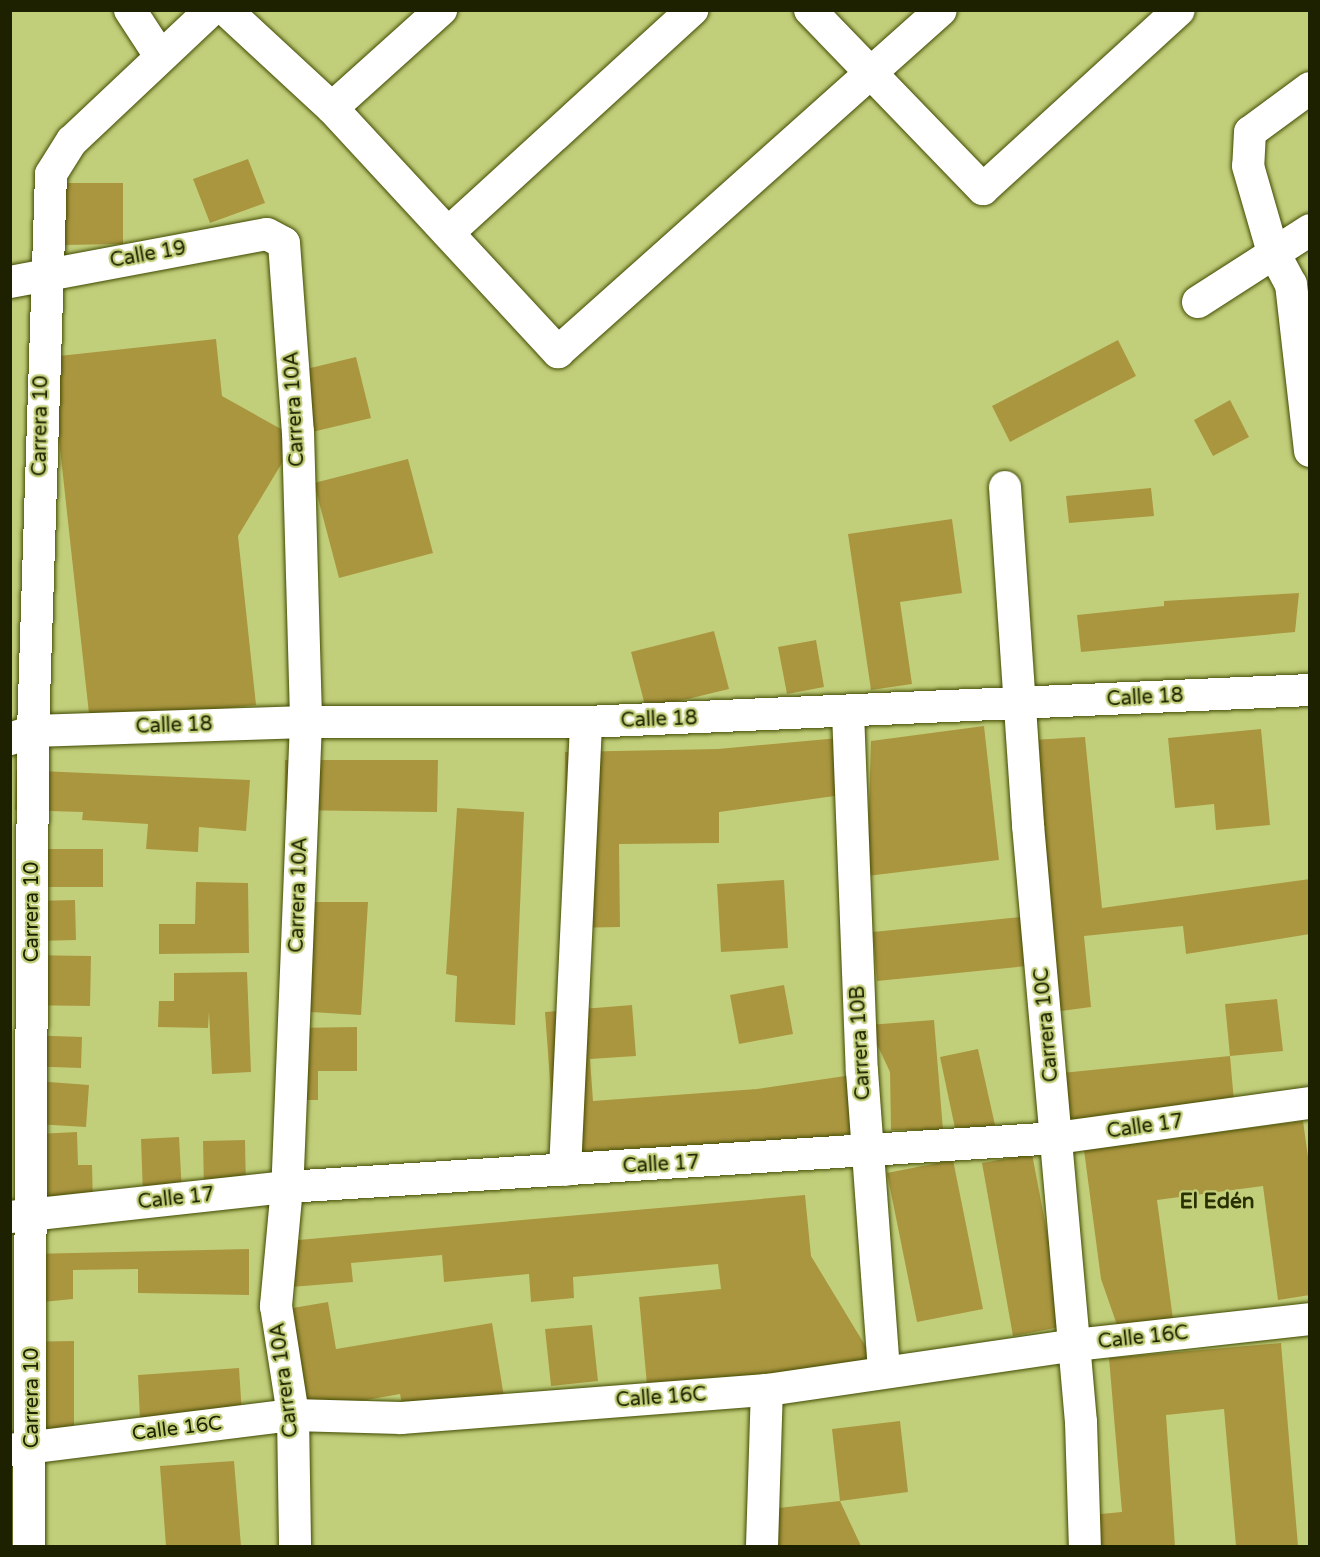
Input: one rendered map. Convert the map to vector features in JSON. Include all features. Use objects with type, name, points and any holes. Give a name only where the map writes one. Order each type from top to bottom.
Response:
[{"type":"street","points":[[130,10],[160,56]]},
{"type":"street","name":"Carrera 10","points":[[29,1546],[21,1448],[22,735],[51,174],[72,141],[211,10]]},
{"type":"street","points":[[226,10],[332,108],[558,352],[872,75],[941,10]]},
{"type":"street","points":[[332,108],[441,10]]},
{"type":"street","points":[[448,233],[692,10]]},
{"type":"street","points":[[810,10],[983,189],[1179,10]]},
{"type":"street","points":[[1310,88],[1250,132],[1248,166],[1272,249],[1291,284],[1307,404],[1310,451]]},
{"type":"street","points":[[1198,302],[1272,249],[1310,230]]},
{"type":"street","name":"Calle 19","points":[[10,282],[44,278],[267,234],[284,243]]},
{"type":"street","name":"Carrera 10A","points":[[284,243],[298,432],[306,722],[287,1187],[276,1306],[293,1414],[295,1546]]},
{"type":"street","name":"Carrera 10C","points":[[1005,487],[1075,1345],[1085,1546]]},
{"type":"street","name":"Calle 18","points":[[22,735],[306,722],[586,722],[1310,690]]},
{"type":"street","name":"Carrera 10B","points":[[848,712],[867,1154],[884,1372]]},
{"type":"street","points":[[565,1170],[586,722]]},
{"type":"street","name":"Calle 17","points":[[20,1216],[287,1187],[867,1154],[1057,1138],[1310,1103]]},
{"type":"street","name":"Calle 16C","points":[[21,1448],[293,1414],[401,1418],[767,1390],[1075,1345],[1310,1319]]},
{"type":"street","points":[[762,1546],[767,1390]]},
{"type":"building","points":[[248,159],[265,203],[210,223],[193,179]]},
{"type":"building","points":[[63,183],[123,183],[123,244],[63,245]]},
{"type":"building","points":[[216,339],[222,396],[297,438],[238,536],[256,705],[90,723],[50,357]]},
{"type":"building","points":[[1118,340],[1136,376],[1010,442],[992,406]]},
{"type":"building","points":[[356,357],[371,418],[312,432],[298,371]]},
{"type":"building","points":[[1230,400],[1249,437],[1213,456],[1194,420]]},
{"type":"building","points":[[408,459],[433,553],[339,578],[314,483]]},
{"type":"building","points":[[1151,488],[1154,516],[1069,523],[1066,496]]},
{"type":"building","points":[[952,519],[962,593],[900,602],[912,684],[871,690],[848,534]]},
{"type":"building","points":[[1299,593],[1295,632],[1081,652],[1077,615],[1164,606],[1164,601]]},
{"type":"building","points":[[714,631],[729,689],[646,709],[631,652]]},
{"type":"building","points":[[816,640],[824,687],[787,694],[778,647]]},
{"type":"building","points":[[984,726],[999,860],[867,876],[871,741]]},
{"type":"building","points":[[1261,729],[1270,825],[1216,830],[1214,804],[1175,808],[1168,738]]},
{"type":"building","points":[[1085,737],[1102,908],[1310,879],[1310,934],[1186,954],[1183,926],[1084,936],[1091,1007],[1046,1013],[1032,740]]},
{"type":"building","points":[[839,738],[842,795],[719,812],[719,843],[619,844],[620,927],[567,928],[565,752],[718,749]]},
{"type":"building","points":[[285,760],[438,760],[437,812],[285,810]]},
{"type":"building","points":[[16,770],[250,780],[246,831],[199,827],[198,852],[146,849],[148,824],[82,820],[83,812],[15,810]]},
{"type":"building","points":[[457,808],[524,812],[515,1025],[455,1022],[457,976],[446,974]]},
{"type":"building","points":[[31,849],[103,849],[103,887],[31,887]]},
{"type":"building","points":[[784,880],[788,948],[721,952],[717,884]]},
{"type":"building","points":[[196,882],[248,883],[249,953],[159,954],[159,924],[195,924]]},
{"type":"building","points":[[75,900],[76,940],[34,941],[33,901]]},
{"type":"building","points":[[289,902],[368,902],[361,1015],[294,1011]]},
{"type":"building","points":[[1021,917],[1027,966],[877,981],[873,932]]},
{"type":"building","points":[[21,955],[91,956],[90,1006],[20,1005]]},
{"type":"building","points":[[247,972],[251,1072],[212,1074],[209,1012],[208,1028],[158,1027],[159,1001],[174,1001],[174,973]]},
{"type":"building","points":[[784,985],[793,1034],[739,1044],[730,995]]},
{"type":"building","points":[[1277,999],[1283,1051],[1230,1056],[1225,1004]]},
{"type":"building","points":[[632,1005],[636,1056],[590,1059],[593,1101],[757,1089],[852,1075],[853,1133],[761,1147],[556,1162],[545,1012]]},
{"type":"building","points":[[934,1020],[943,1130],[891,1130],[890,1072],[868,1025]]},
{"type":"building","points":[[357,1027],[357,1071],[318,1071],[318,1100],[293,1100],[293,1028]]},
{"type":"building","points":[[24,1035],[82,1037],[81,1068],[22,1066]]},
{"type":"building","points":[[978,1049],[995,1125],[956,1133],[940,1057]]},
{"type":"building","points":[[1230,1056],[1235,1113],[1057,1138],[1052,1074]]},
{"type":"building","points":[[22,1080],[89,1085],[86,1127],[19,1123]]},
{"type":"building","points":[[1303,1121],[1310,1171],[1310,1295],[1278,1300],[1263,1186],[1157,1200],[1173,1319],[1117,1325],[1101,1279],[1084,1150]]},
{"type":"building","points":[[77,1132],[78,1165],[92,1165],[93,1204],[35,1204],[18,1135]]},
{"type":"building","points":[[179,1137],[182,1193],[143,1195],[141,1139]]},
{"type":"building","points":[[245,1140],[246,1190],[204,1191],[203,1141]]},
{"type":"building","points":[[1032,1154],[1065,1326],[1013,1336],[982,1163]]},
{"type":"building","points":[[953,1160],[983,1309],[917,1322],[887,1173]]},
{"type":"building","points":[[805,1195],[811,1256],[880,1370],[648,1396],[639,1297],[721,1289],[718,1264],[573,1277],[574,1298],[531,1302],[529,1274],[444,1282],[442,1255],[351,1263],[353,1282],[291,1287],[287,1241]]},
{"type":"building","points":[[249,1249],[249,1295],[138,1293],[138,1269],[73,1270],[73,1299],[32,1303],[30,1254]]},
{"type":"building","points":[[328,1302],[336,1349],[492,1323],[504,1397],[404,1414],[400,1394],[298,1412],[281,1310]]},
{"type":"building","points":[[592,1325],[598,1381],[551,1386],[545,1329]]},
{"type":"building","points":[[74,1341],[74,1439],[16,1439],[16,1342]]},
{"type":"building","points":[[1281,1343],[1298,1546],[1236,1546],[1224,1409],[1166,1415],[1175,1546],[1093,1546],[1090,1515],[1122,1512],[1109,1358]]},
{"type":"building","points":[[239,1368],[242,1414],[140,1420],[138,1375]]},
{"type":"building","points":[[900,1421],[908,1492],[840,1501],[832,1429]]},
{"type":"building","points":[[234,1461],[241,1546],[166,1546],[160,1466]]},
{"type":"building","points":[[840,1501],[861,1546],[768,1546],[770,1509]]},
{"type":"district","name":"El Edén","points":[[1217,1202]]}]
